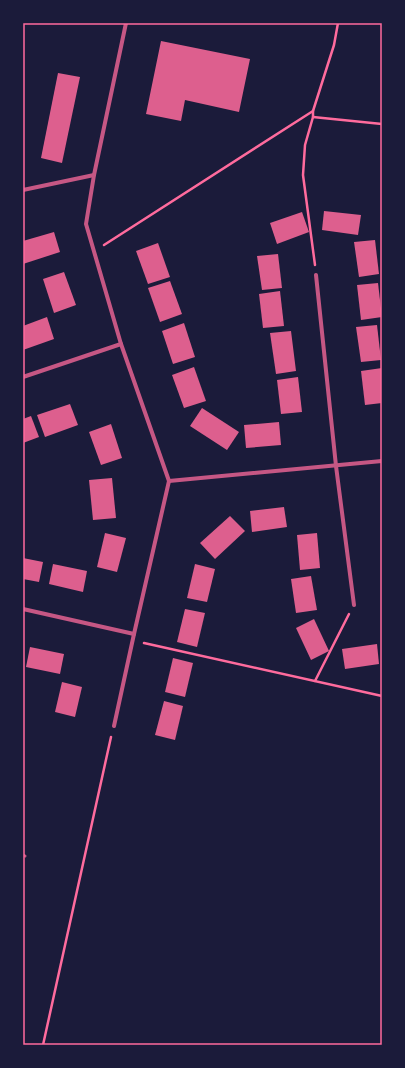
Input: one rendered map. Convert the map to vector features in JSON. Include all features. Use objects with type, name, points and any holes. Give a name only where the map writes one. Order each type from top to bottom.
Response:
[{"type":"street","points":[[114,726],[132,640],[169,482],[121,344],[86,224],[94,175],[126,23]]},
{"type":"street","points":[[23,190],[94,175]]},
{"type":"street","points":[[316,274],[336,466],[354,605]]},
{"type":"street","points":[[23,378],[121,344]]},
{"type":"street","points":[[169,482],[382,461]]},
{"type":"street","points":[[23,609],[134,634]]},
{"type":"path","points":[[316,274],[303,175],[305,145],[313,117],[313,111],[334,45],[338,23]]},
{"type":"path","points":[[94,251],[313,111]]},
{"type":"path","points":[[313,117],[382,124]]},
{"type":"path","points":[[315,681],[354,605]]},
{"type":"path","points":[[132,640],[382,696]]},
{"type":"path","points":[[43,1045],[114,726]]},
{"type":"building","points":[[161,41],[250,59],[239,112],[185,100],[181,121],[146,114]]},
{"type":"building","points":[[58,73],[80,77],[62,163],[41,158]]},
{"type":"building","points":[[324,211],[361,215],[358,235],[322,230]]},
{"type":"building","points":[[302,212],[309,232],[277,244],[270,223]]},
{"type":"building","points":[[54,232],[60,252],[23,264],[23,241]]},
{"type":"building","points":[[375,240],[379,274],[359,277],[354,242]]},
{"type":"building","points":[[158,243],[170,277],[148,284],[136,251]]},
{"type":"building","points":[[278,254],[282,288],[262,290],[257,256]]},
{"type":"building","points":[[64,272],[76,305],[54,313],[43,279]]},
{"type":"building","points":[[170,281],[182,314],[160,322],[148,288]]},
{"type":"building","points":[[378,283],[382,317],[361,320],[357,285]]},
{"type":"building","points":[[280,291],[284,326],[263,328],[259,294]]},
{"type":"building","points":[[47,317],[54,339],[23,350],[23,326]]},
{"type":"building","points":[[184,323],[195,357],[173,364],[162,331]]},
{"type":"building","points":[[377,325],[381,360],[361,362],[356,327]]},
{"type":"building","points":[[291,331],[296,371],[276,374],[270,333]]},
{"type":"building","points":[[194,367],[206,401],[184,408],[172,375]]},
{"type":"building","points":[[382,368],[382,403],[365,405],[361,371]]},
{"type":"building","points":[[298,377],[302,412],[281,414],[277,380]]},
{"type":"building","points":[[70,404],[78,425],[45,437],[37,415]]},
{"type":"building","points":[[202,408],[239,432],[227,450],[190,426]]},
{"type":"building","points":[[31,416],[39,437],[23,443],[23,419]]},
{"type":"building","points":[[279,422],[281,445],[246,448],[244,425]]},
{"type":"building","points":[[111,424],[122,458],[101,465],[89,432]]},
{"type":"building","points":[[112,478],[116,518],[93,520],[89,480]]},
{"type":"building","points":[[284,507],[287,527],[252,532],[250,511]]},
{"type":"building","points":[[230,516],[245,531],[215,559],[200,543]]},
{"type":"building","points":[[105,533],[126,538],[117,572],[97,567]]},
{"type":"building","points":[[317,533],[320,568],[300,570],[297,535]]},
{"type":"building","points":[[23,558],[43,562],[39,582],[23,579]]},
{"type":"building","points":[[53,564],[87,571],[83,592],[49,584]]},
{"type":"building","points":[[195,564],[215,569],[207,602],[187,598]]},
{"type":"building","points":[[311,576],[317,610],[296,613],[291,579]]},
{"type":"building","points":[[185,609],[205,613],[197,647],[177,642]]},
{"type":"building","points":[[314,619],[329,651],[311,660],[296,628]]},
{"type":"building","points":[[377,644],[379,664],[345,669],[342,649]]},
{"type":"building","points":[[30,647],[64,654],[60,674],[26,667]]},
{"type":"building","points":[[173,658],[193,663],[185,697],[165,692]]},
{"type":"building","points":[[62,682],[82,687],[75,717],[55,712]]},
{"type":"building","points":[[164,701],[183,706],[175,740],[155,735]]}]
